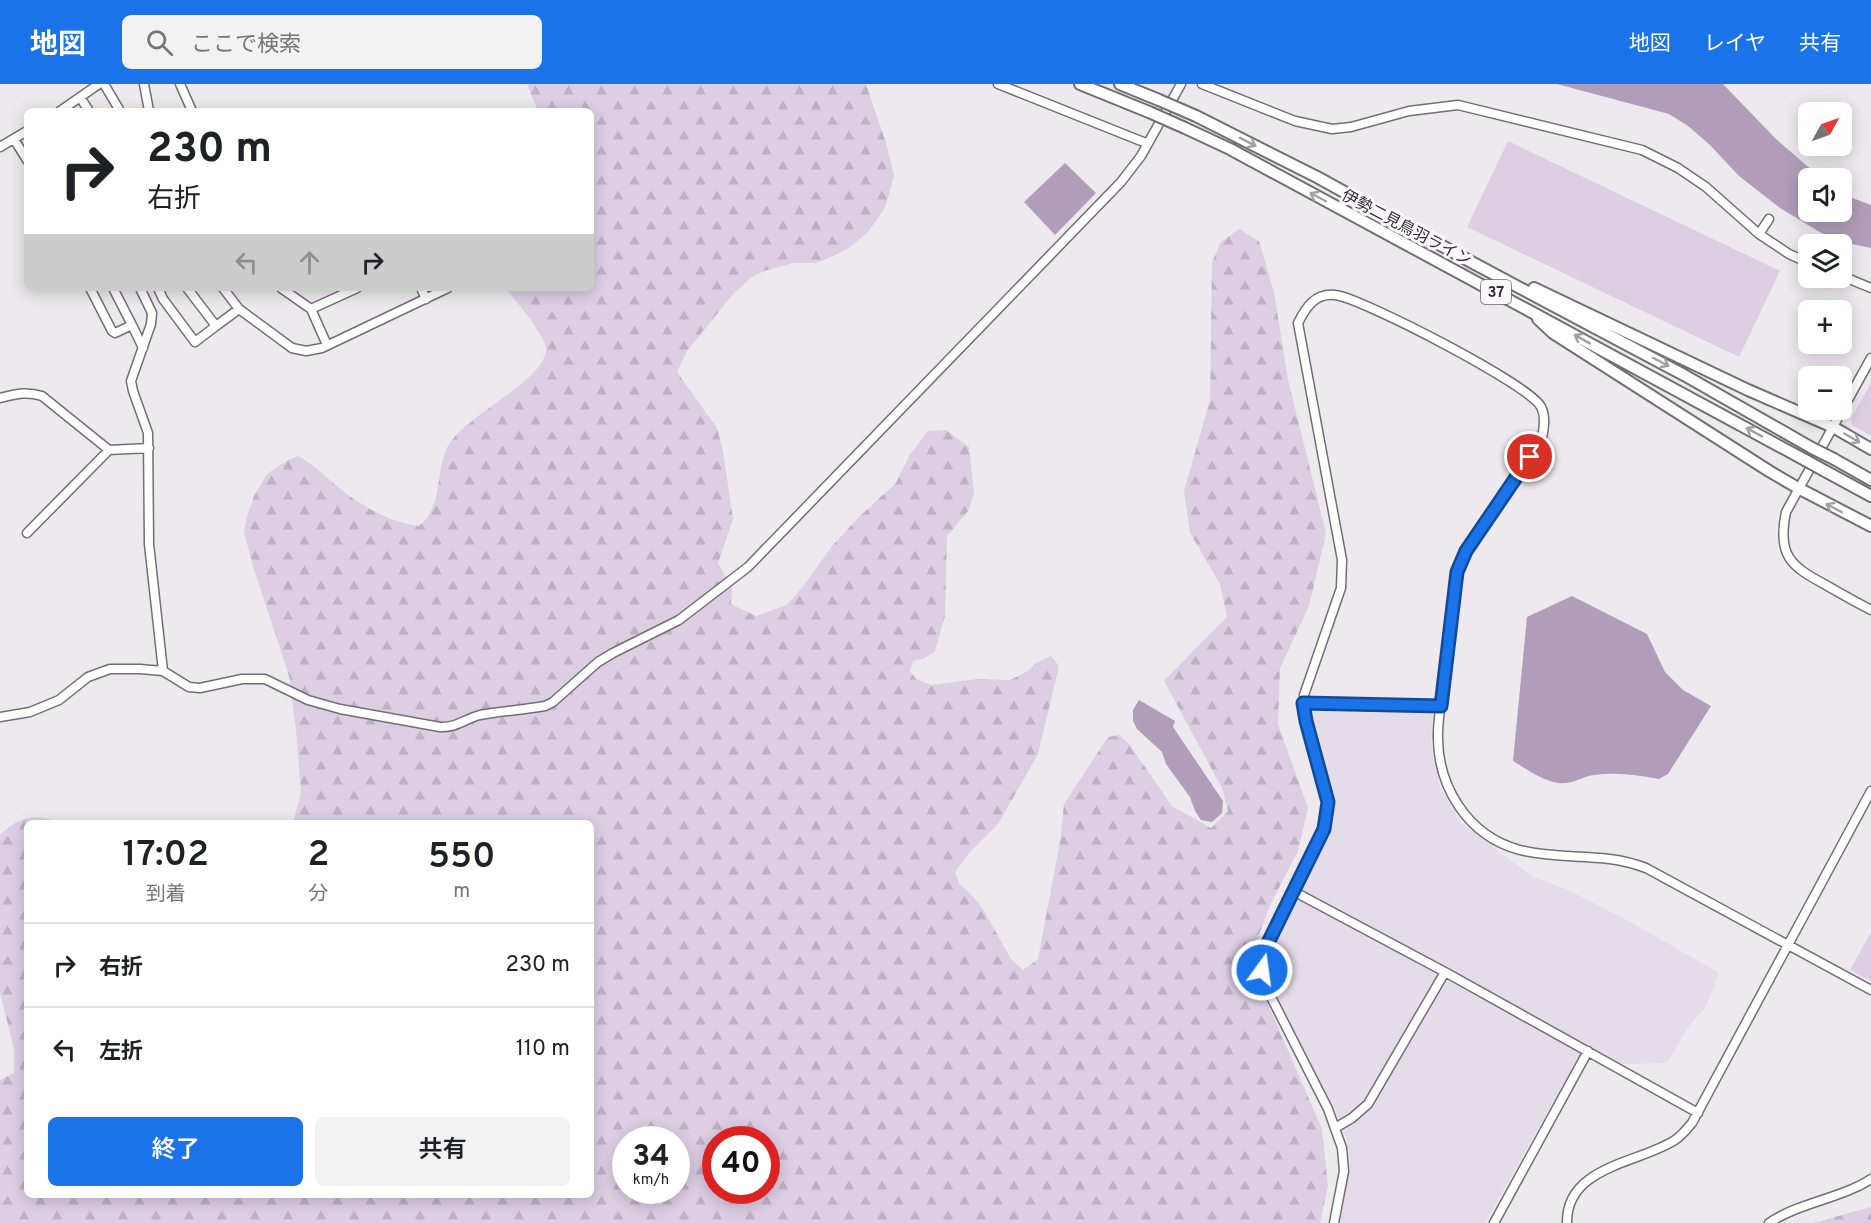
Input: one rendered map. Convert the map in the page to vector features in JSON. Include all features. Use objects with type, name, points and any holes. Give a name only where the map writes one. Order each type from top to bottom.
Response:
[{"type":"main road","name":"伊勢二見鳥羽ライン","points":[[1080,84],[1230,149],[1871,496]]},
{"type":"main road","name":"伊勢二見鳥羽ライン","points":[[1120,84],[1196,116],[1317,177],[1684,375],[1871,480]]},
{"type":"main road","points":[[1475,264],[1520,281],[1748,390],[1833,427],[1871,449]]},
{"type":"main road","points":[[1522,306],[1553,333],[1798,488],[1871,526]]},
{"type":"street","points":[[64,108],[99,84]]},
{"type":"street","points":[[104,84],[118,108]]},
{"type":"street","points":[[144,84],[148,108]]},
{"type":"street","points":[[180,84],[191,108]]},
{"type":"street","points":[[998,84],[1146,143]]},
{"type":"street","points":[[0,717],[30,712],[58,700],[88,677],[110,669],[163,671],[189,687],[200,688],[242,679],[265,679],[308,700],[340,709],[450,728],[477,716],[537,708],[553,702],[598,662],[679,620],[742,572],[1108,196],[1140,156],[1180,84]]},
{"type":"street","points":[[1202,84],[1295,120],[1332,129],[1351,127],[1409,111],[1458,105],[1642,150],[1678,168],[1706,187],[1759,234],[1798,258]]},
{"type":"street","points":[[80,97],[86,108]]},
{"type":"street","points":[[0,147],[24,133]]},
{"type":"street","points":[[14,139],[24,155]]},
{"type":"street","points":[[1759,234],[1769,219]]},
{"type":"street","points":[[1852,280],[1871,288]]},
{"type":"street","points":[[92,291],[112,331],[115,333],[132,325]]},
{"type":"street","points":[[115,291],[143,348]]},
{"type":"street","points":[[141,291],[152,313],[152,324],[132,381],[133,391],[148,433],[149,544],[163,671]]},
{"type":"street","points":[[160,291],[195,342],[239,309]]},
{"type":"street","points":[[189,291],[216,326]]},
{"type":"street","points":[[225,291],[239,309],[292,348],[306,351],[322,348],[442,291]]},
{"type":"street","points":[[285,291],[310,309],[327,345]]},
{"type":"street","points":[[310,309],[350,291]]},
{"type":"street","points":[[422,291],[426,299]]},
{"type":"street","points":[[1335,1223],[1344,1171],[1342,1148],[1328,1109],[1271,997],[1262,970],[1264,951],[1324,829],[1328,802],[1303,703],[1304,694],[1341,588],[1342,560],[1298,323],[1306,307],[1321,296],[1335,295],[1355,300],[1481,365],[1533,397],[1541,406],[1545,425],[1542,438],[1466,551],[1457,572],[1438,748],[1444,778],[1459,808],[1470,821],[1492,839],[1524,851],[1600,857],[1633,863],[1661,874],[1871,990]]},
{"type":"street","points":[[1871,358],[1798,488],[1786,512],[1782,531],[1785,548],[1792,563],[1803,573],[1871,610]]},
{"type":"street","points":[[0,398],[24,392],[42,396],[109,450],[149,448]]},
{"type":"street","points":[[27,534],[109,450]]},
{"type":"street","points":[[1303,703],[1441,706]]},
{"type":"street","points":[[1567,1223],[1567,1210],[1572,1197],[1581,1186],[1622,1161],[1677,1139],[1692,1123],[1871,791]]},
{"type":"street","points":[[1293,891],[1445,972],[1698,1113]]},
{"type":"street","points":[[1335,1128],[1352,1118],[1368,1104],[1445,972]]},
{"type":"street","points":[[1494,1223],[1588,1051]]},
{"type":"street","points":[[1769,1223],[1782,1214],[1857,1187],[1871,1179]]},
{"type":"shaded area","points":[[1557,84],[1723,84],[1776,139],[1809,168],[1798,168],[1798,219],[1739,176],[1710,145],[1688,126],[1669,114]]},
{"type":"shaded area","points":[[1065,163],[1096,193],[1055,235],[1024,202]]},
{"type":"shaded area","points":[[1852,198],[1871,205],[1871,248],[1852,244],[1852,234],[1823,234],[1803,222],[1852,222]]},
{"type":"shaded area","points":[[1572,596],[1647,634],[1665,672],[1683,690],[1711,706],[1668,774],[1659,779],[1610,774],[1558,783],[1540,777],[1513,761],[1527,617]]},
{"type":"shaded area","points":[[1139,700],[1175,721],[1173,727],[1223,801],[1222,813],[1212,822],[1201,820],[1190,797],[1166,764],[1162,752],[1137,729],[1133,721],[1133,710]]},
{"type":"shaded area","points":[[1309,705],[1433,711],[1431,742],[1440,787],[1461,823],[1533,877],[1566,889],[1627,920],[1719,973],[1705,1008],[1688,1027],[1667,1063],[1621,1064],[1585,1045],[1485,1223],[1338,1223],[1350,1162],[1347,1140],[1336,1111],[1273,995],[1268,978],[1270,942],[1327,835],[1333,809],[1330,789],[1314,743]]},
{"type":"green space","points":[[527,84],[866,84],[887,146],[894,176],[885,208],[868,232],[849,248],[816,263],[793,263],[764,271],[752,277],[734,293],[687,351],[677,372],[717,428],[723,451],[733,519],[718,563],[732,588],[731,604],[756,616],[787,605],[832,546],[896,483],[909,456],[928,431],[946,430],[969,447],[974,492],[969,510],[947,536],[945,616],[935,651],[925,658],[913,661],[910,671],[916,679],[931,685],[977,679],[1010,680],[1051,656],[1059,666],[1038,754],[998,824],[969,853],[955,872],[960,885],[983,909],[1011,959],[1023,970],[1038,959],[1060,842],[1064,804],[1108,737],[1119,735],[1129,744],[1172,806],[1211,828],[1228,811],[1222,788],[1164,681],[1227,617],[1220,584],[1190,533],[1184,491],[1210,400],[1212,262],[1221,242],[1239,229],[1259,241],[1274,292],[1288,380],[1326,533],[1309,606],[1280,668],[1278,724],[1308,808],[1298,851],[1271,903],[1258,937],[1254,972],[1322,1129],[1328,1186],[1320,1223],[0,1223],[0,1080],[14,1073],[14,1049],[0,993],[0,835],[14,823],[29,818],[51,820],[24,820],[24,1198],[594,1198],[594,820],[294,820],[301,792],[289,676],[244,532],[254,496],[267,474],[298,456],[367,507],[397,521],[419,526],[432,510],[446,450],[454,437],[533,373],[543,360],[546,348],[541,335],[507,291],[594,291],[594,108],[537,108]]},
{"type":"green space","points":[[1508,141],[1780,271],[1739,357],[1467,227]]},
{"type":"green space","points":[[1871,383],[1871,436],[1852,425],[1852,417]]},
{"type":"green space","points":[[1871,932],[1871,981],[1850,970]]},
{"type":"green space","points":[[1871,1207],[1871,1223],[1813,1223]]},
{"type":"route","points":[[1262,970],[1264,951],[1324,829],[1328,802],[1303,703],[1441,706],[1457,572],[1466,551],[1530,457]]}]
